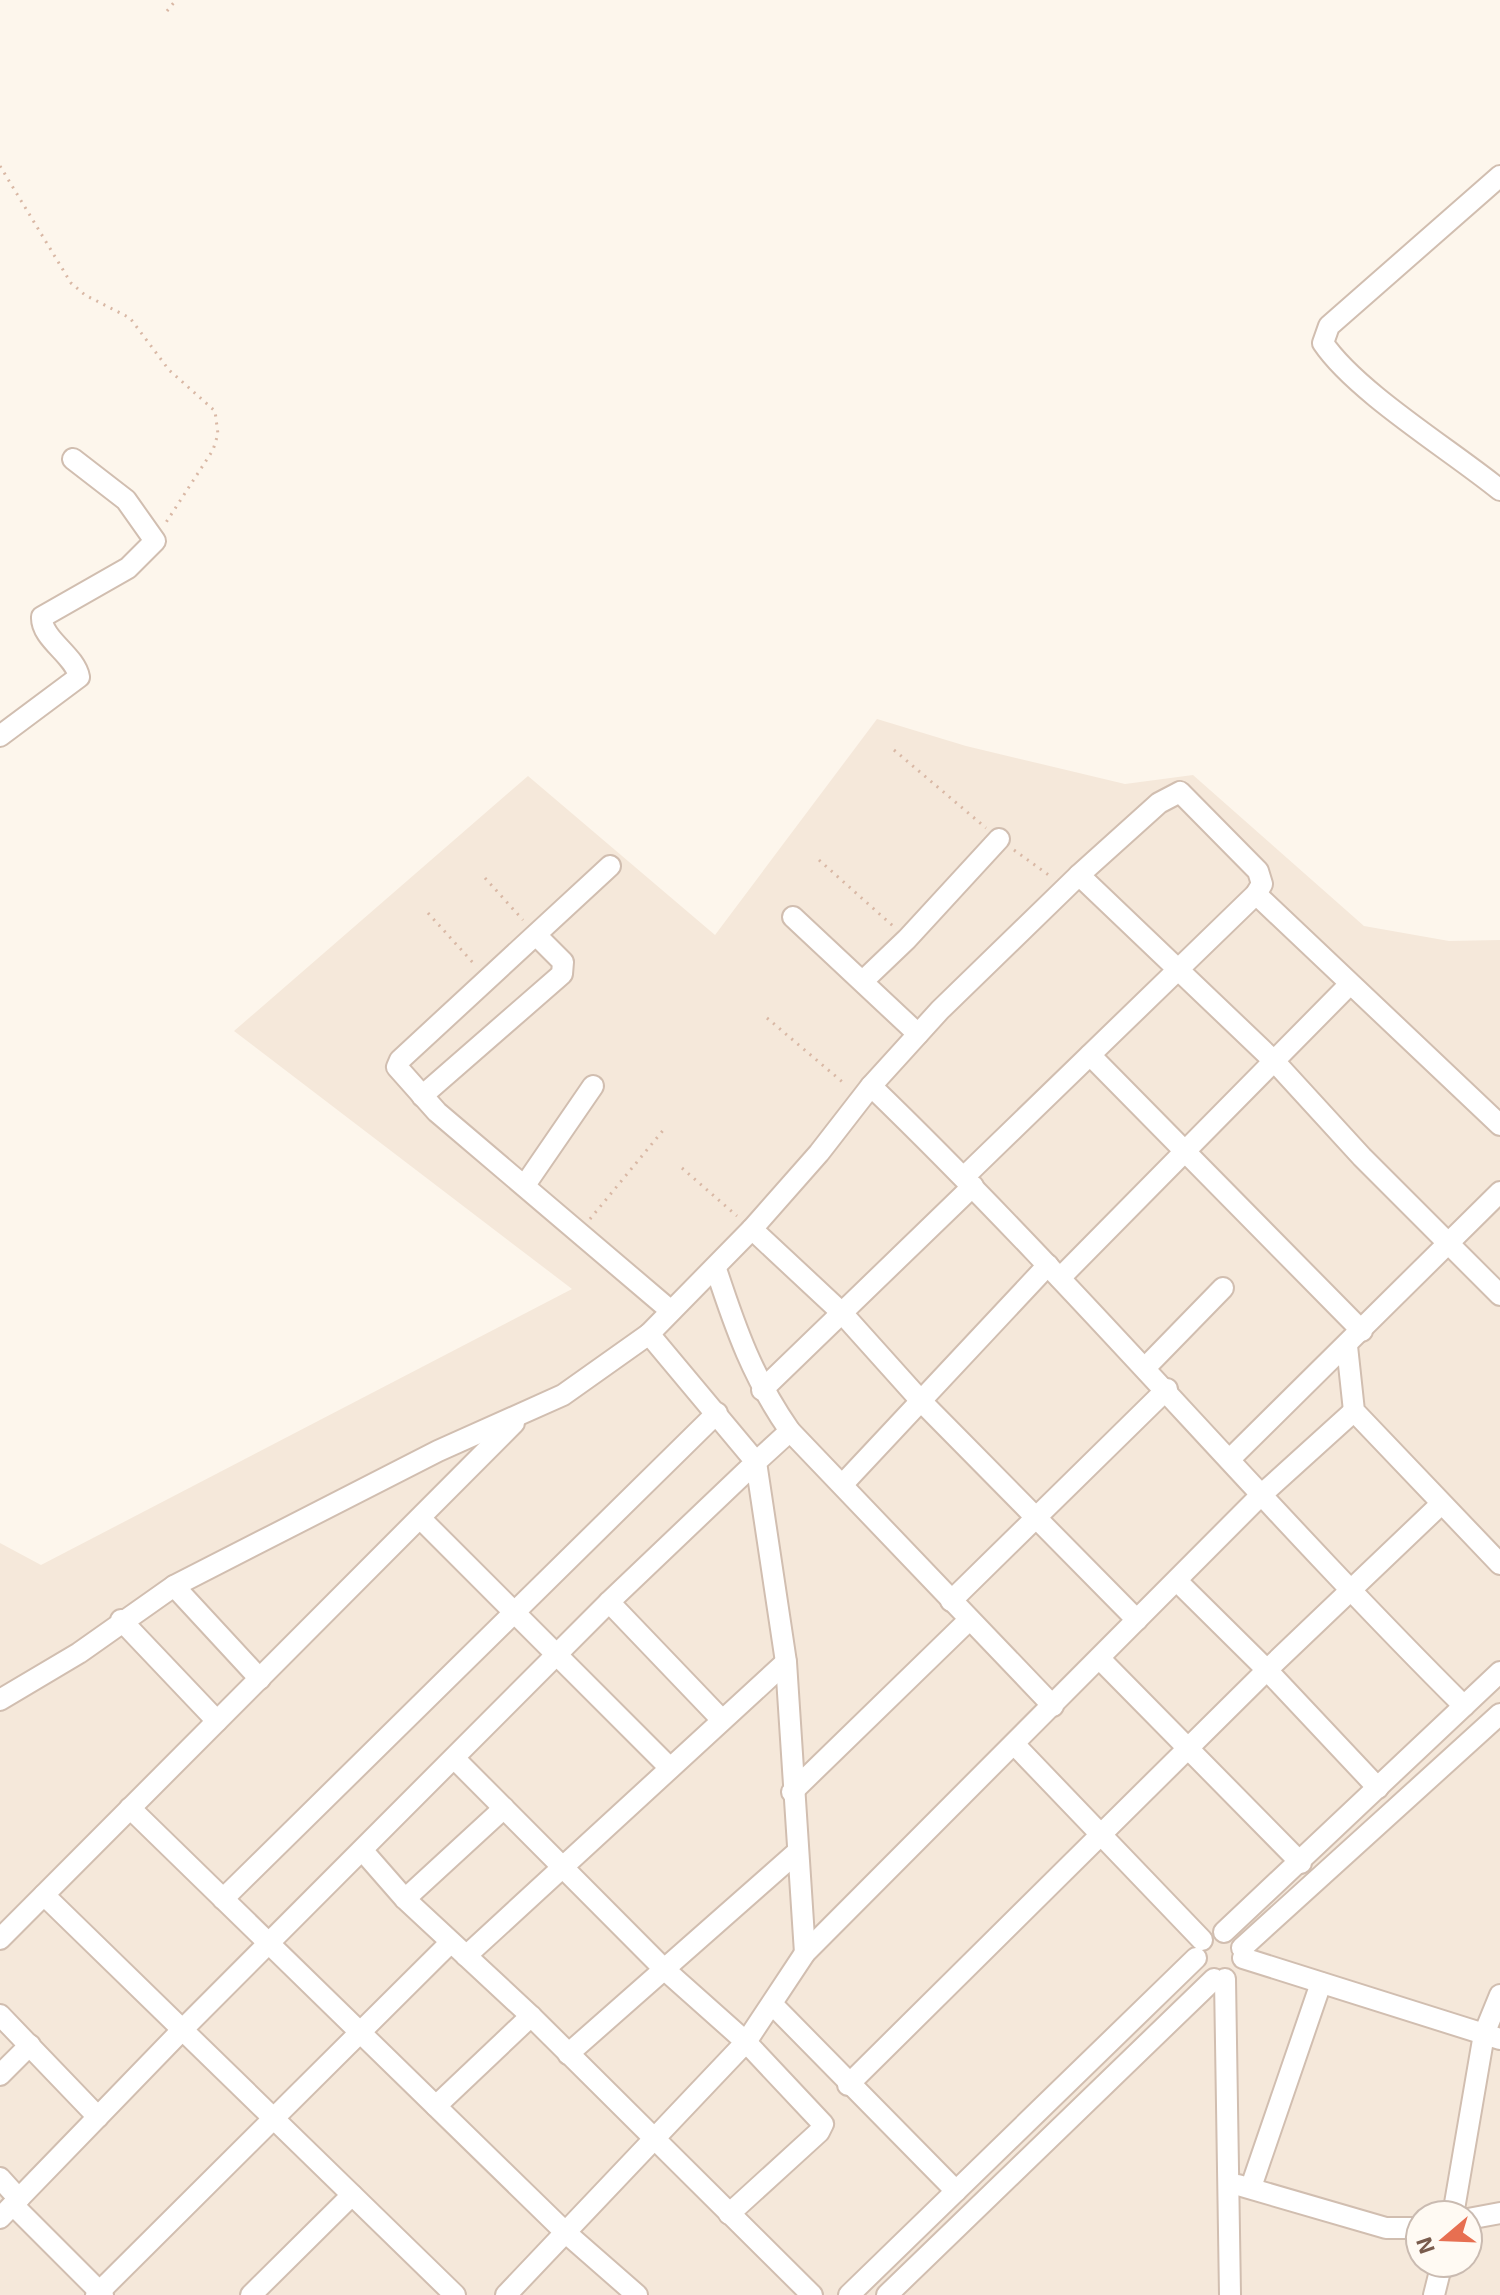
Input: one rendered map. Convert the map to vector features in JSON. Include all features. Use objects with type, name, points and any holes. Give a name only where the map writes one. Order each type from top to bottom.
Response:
[{"type":"street","points":[[1500,176],[1329,326],[1323,343],[1333,357],[1374,393],[1500,490]]},
{"type":"street","points":[[0,736],[79,677],[67,655],[44,628],[42,617],[128,568],[155,541],[126,500],[73,459]]},
{"type":"street","points":[[0,1700],[79,1653],[121,1620],[174,1586],[438,1451],[522,1416],[563,1395],[649,1334],[752,1229],[918,1034],[1072,882],[1159,803],[1180,792],[1258,871],[1263,879],[1256,894],[1090,1055],[842,1313],[762,1390]]},
{"type":"street","points":[[863,981],[907,939],[999,839]]},
{"type":"street","points":[[610,866],[400,1060],[397,1067],[422,1096],[671,1311]]},
{"type":"street","points":[[1072,882],[1176,970],[1275,1062],[1500,1295]]},
{"type":"street","points":[[1256,894],[1500,1125]]},
{"type":"street","points":[[793,917],[918,1034]]},
{"type":"street","points":[[422,1096],[562,974],[563,962],[536,935]]},
{"type":"street","points":[[843,1484],[921,1401],[1054,1272],[1184,1154],[1349,985]]},
{"type":"street","points":[[1090,1055],[1184,1154],[1362,1331]]},
{"type":"street","points":[[525,1185],[593,1086]]},
{"type":"street","points":[[866,1092],[969,1181],[1167,1389],[1260,1496],[1350,1592],[1464,1706]]},
{"type":"street","points":[[1230,1459],[1500,1192]]},
{"type":"street","points":[[752,1229],[842,1313],[921,1401],[1137,1620]]},
{"type":"street","points":[[716,1269],[745,1354],[762,1390],[790,1431],[1053,1706]]},
{"type":"street","points":[[1145,1368],[1223,1288]]},
{"type":"street","points":[[649,1334],[756,1462],[786,1662],[792,1792],[805,1953]]},
{"type":"street","points":[[1347,1346],[1354,1411],[1440,1505],[1500,1564]]},
{"type":"street","points":[[951,1601],[1167,1389]]},
{"type":"street","points":[[506,2295],[746,2042],[805,1953],[1260,1496],[1354,1411]]},
{"type":"street","points":[[223,1899],[514,1609],[717,1413]]},
{"type":"street","points":[[0,1939],[522,1416]]},
{"type":"street","points":[[11,2208],[184,2028],[609,1602],[790,1431]]},
{"type":"street","points":[[848,2085],[1267,1670],[1440,1505]]},
{"type":"street","points":[[420,1518],[670,1768]]},
{"type":"street","points":[[1177,1581],[1267,1670],[1378,1788]]},
{"type":"street","points":[[174,1586],[260,1679]]},
{"type":"street","points":[[609,1602],[722,1720]]},
{"type":"street","points":[[121,1620],[217,1721]]},
{"type":"street","points":[[792,1792],[969,1620]]},
{"type":"street","points":[[1100,1659],[1301,1863]]},
{"type":"street","points":[[466,1956],[786,1662]]},
{"type":"street","points":[[1224,1932],[1301,1863],[1500,1672]]},
{"type":"street","points":[[887,2295],[1220,1979],[1240,1968],[1243,1953],[1500,1714]]},
{"type":"street","points":[[1015,1745],[1199,1949],[1205,1975],[1220,1979]]},
{"type":"street","points":[[454,1758],[664,1969],[746,2042],[823,2124],[819,2132],[729,2214]]},
{"type":"street","points":[[130,1808],[565,2232],[637,2295]]},
{"type":"street","points":[[405,1899],[504,1808]]},
{"type":"street","points":[[363,1851],[405,1899],[531,2016],[812,2295]]},
{"type":"street","points":[[568,2054],[796,1853]]},
{"type":"street","points":[[44,1895],[455,2295]]},
{"type":"street","points":[[849,2295],[1212,1933],[1224,1932],[1235,1938],[1243,1953],[1321,1983],[1492,2036]]},
{"type":"street","points":[[0,2178],[11,2208],[100,2294],[450,1943]]},
{"type":"street","points":[[1220,1979],[1230,2295]]},
{"type":"street","points":[[1251,2187],[1321,1983]]},
{"type":"street","points":[[1456,2199],[1500,1995]]},
{"type":"street","points":[[772,2004],[848,2085],[956,2191]]},
{"type":"street","points":[[0,2015],[98,2117]]},
{"type":"street","points":[[436,2106],[531,2016]]},
{"type":"street","points":[[0,2075],[30,2045]]},
{"type":"street","points":[[1228,2184],[1251,2187],[1386,2228],[1404,2228]]},
{"type":"street","points":[[264,2291],[352,2195]]},
{"type":"path","points":[[167,11],[176,0]]},
{"type":"path","points":[[0,166],[71,283],[85,295],[130,318],[169,370],[215,411],[218,434],[213,450],[155,541]]},
{"type":"path","points":[[894,750],[999,839],[1072,882]]},
{"type":"path","points":[[819,860],[907,939]]},
{"type":"path","points":[[485,878],[536,935]]},
{"type":"path","points":[[428,913],[488,979]]},
{"type":"path","points":[[767,1018],[866,1092]]},
{"type":"path","points":[[580,1231],[665,1128]]},
{"type":"path","points":[[682,1168],[752,1229]]},
{"type":"shaded area","points":[[877,719],[966,746],[1125,784],[1193,775],[1364,926],[1449,941],[1500,940],[1500,2295],[0,2295],[0,1543],[41,1565],[572,1289],[234,1031],[528,776],[715,935]]}]
